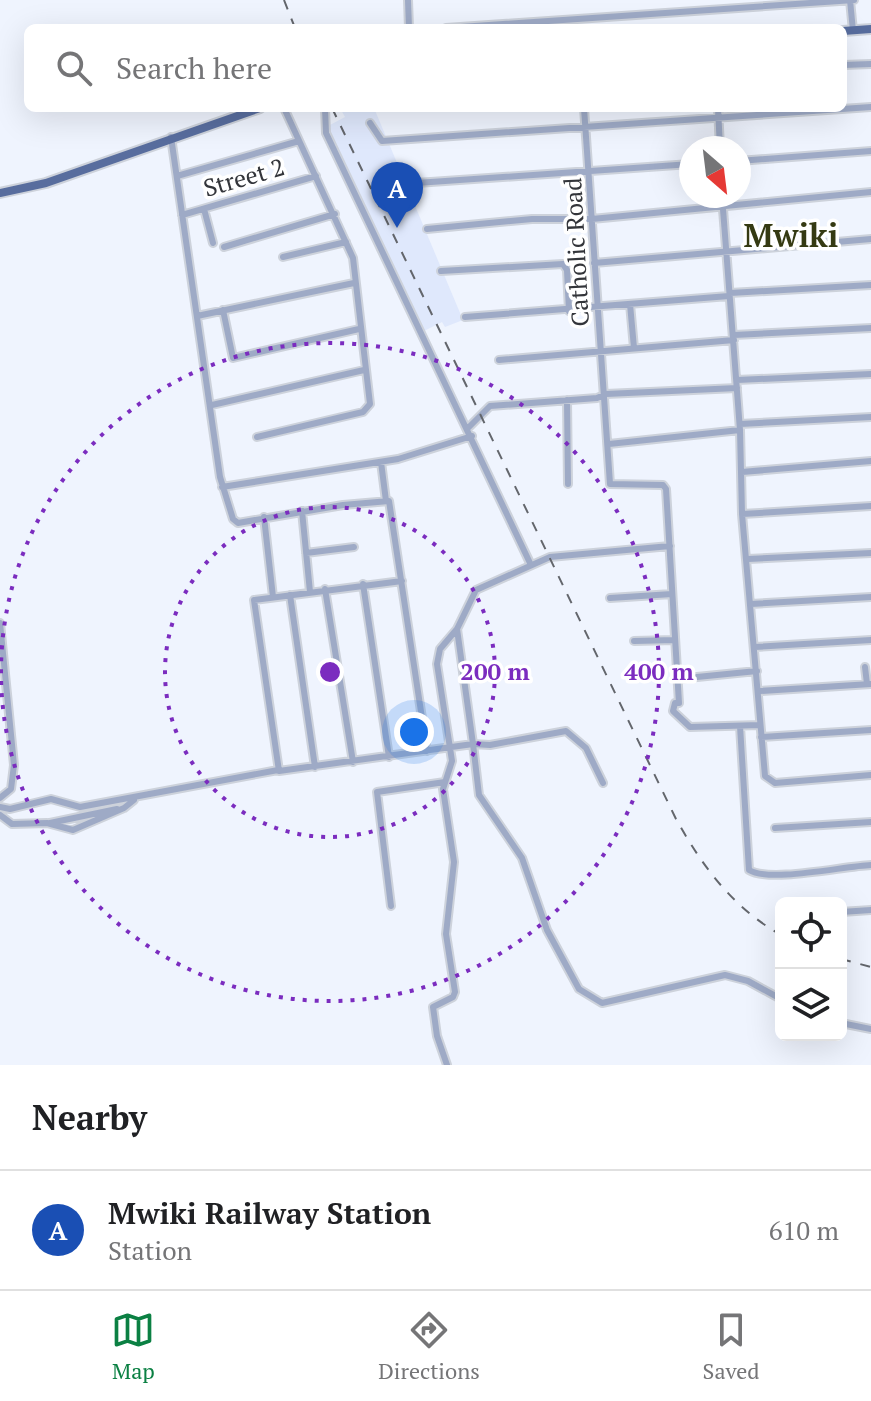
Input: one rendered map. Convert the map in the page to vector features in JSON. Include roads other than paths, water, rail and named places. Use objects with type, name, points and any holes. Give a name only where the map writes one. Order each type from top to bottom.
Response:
[{"type":"main road","points":[[847,31],[871,29]]},
{"type":"main road","points":[[0,193],[46,183],[248,112]]},
{"type":"street","points":[[408,0],[409,24]]},
{"type":"street","points":[[697,0],[698,9]]},
{"type":"street","points":[[499,24],[851,0],[853,31]]},
{"type":"street","points":[[847,65],[871,64]]},
{"type":"street","points":[[847,109],[871,107]]},
{"type":"street","points":[[257,437],[367,410],[370,404],[359,329],[355,267],[335,214],[286,112]]},
{"type":"street","points":[[325,112],[326,133],[530,563]]},
{"type":"street","name":"Catholic Road","points":[[584,112],[610,484],[665,486],[670,546]]},
{"type":"street","points":[[718,112],[719,136]]},
{"type":"street","points":[[370,123],[382,141],[794,112]]},
{"type":"street","points":[[171,137],[222,487],[234,521],[386,501]]},
{"type":"street","points":[[177,176],[299,141]]},
{"type":"street","points":[[751,160],[871,151]]},
{"type":"street","points":[[402,184],[679,165]]},
{"type":"street","name":"Street 2","points":[[182,215],[316,176]]},
{"type":"street","points":[[751,202],[871,192]]},
{"type":"street","points":[[427,229],[532,219],[592,219],[694,208]]},
{"type":"street","points":[[722,208],[740,427],[742,514],[760,691],[765,776],[771,782],[871,775]]},
{"type":"street","points":[[204,209],[213,243]]},
{"type":"street","points":[[224,247],[335,214]]},
{"type":"street","points":[[594,263],[871,239]]},
{"type":"street","points":[[283,257],[346,242]]},
{"type":"street","points":[[441,271],[563,264],[567,270],[569,311]]},
{"type":"street","points":[[197,316],[354,283]]},
{"type":"street","points":[[465,317],[871,285]]},
{"type":"street","points":[[630,304],[634,348]]},
{"type":"street","points":[[223,310],[233,358],[359,329]]},
{"type":"street","points":[[499,360],[871,328]]},
{"type":"street","points":[[212,405],[364,370]]},
{"type":"street","points":[[468,428],[490,406],[871,374]]},
{"type":"street","points":[[567,400],[568,484]]},
{"type":"street","points":[[609,444],[740,427],[871,417]]},
{"type":"street","points":[[222,487],[381,462],[472,436]]},
{"type":"street","points":[[742,472],[871,461]]},
{"type":"street","points":[[381,462],[386,501],[390,503],[427,751]]},
{"type":"street","points":[[742,514],[871,506]]},
{"type":"street","points":[[302,511],[310,592]]},
{"type":"street","points":[[264,517],[273,597]]},
{"type":"street","points":[[447,1065],[437,1036],[433,1007],[455,992],[446,934],[454,862],[445,782],[452,761],[437,656],[457,629],[476,590],[530,563],[550,557],[670,546],[679,703],[675,703],[673,711],[687,726],[760,725]]},
{"type":"street","points":[[306,553],[354,547]]},
{"type":"street","points":[[748,559],[871,553]]},
{"type":"street","points":[[278,770],[253,601],[402,581]]},
{"type":"street","points":[[363,584],[389,757]]},
{"type":"street","points":[[325,589],[353,762]]},
{"type":"street","points":[[610,598],[672,594]]},
{"type":"street","points":[[290,595],[315,767]]},
{"type":"street","points":[[751,604],[871,597]]},
{"type":"street","points":[[0,623],[14,765],[11,789],[0,798]]},
{"type":"street","points":[[457,629],[479,795],[522,858],[547,930],[579,989],[602,1003],[725,975],[748,981],[775,996]]},
{"type":"street","points":[[634,641],[675,640]]},
{"type":"street","points":[[755,647],[871,640]]},
{"type":"street","points":[[760,691],[869,684],[865,667]]},
{"type":"street","points":[[677,679],[757,671]]},
{"type":"street","points":[[740,726],[749,870],[758,874],[779,874],[871,865]]},
{"type":"street","points":[[761,737],[871,730]]},
{"type":"street","points":[[0,807],[10,809],[51,799],[80,807],[278,770],[389,757],[450,746],[490,745],[566,731],[586,748],[603,783]]},
{"type":"street","points":[[391,906],[377,792],[445,782]]},
{"type":"street","points":[[47,823],[73,830],[125,808],[137,798]]},
{"type":"street","points":[[0,815],[12,824],[47,823],[125,808]]},
{"type":"street","points":[[775,828],[871,822]]},
{"type":"street","points":[[847,912],[871,910]]},
{"type":"street","points":[[847,1024],[871,1029]]},
{"type":"railway","points":[[284,0],[293,24]]},
{"type":"railway","points":[[334,112],[676,819],[697,853],[733,899],[775,931]]},
{"type":"railway","points":[[847,961],[871,967]]},
{"type":"place","name":"Mwiki Railway Station","points":[[397,228]]},
{"type":"district","name":"Mwiki","points":[[791,236]]}]
